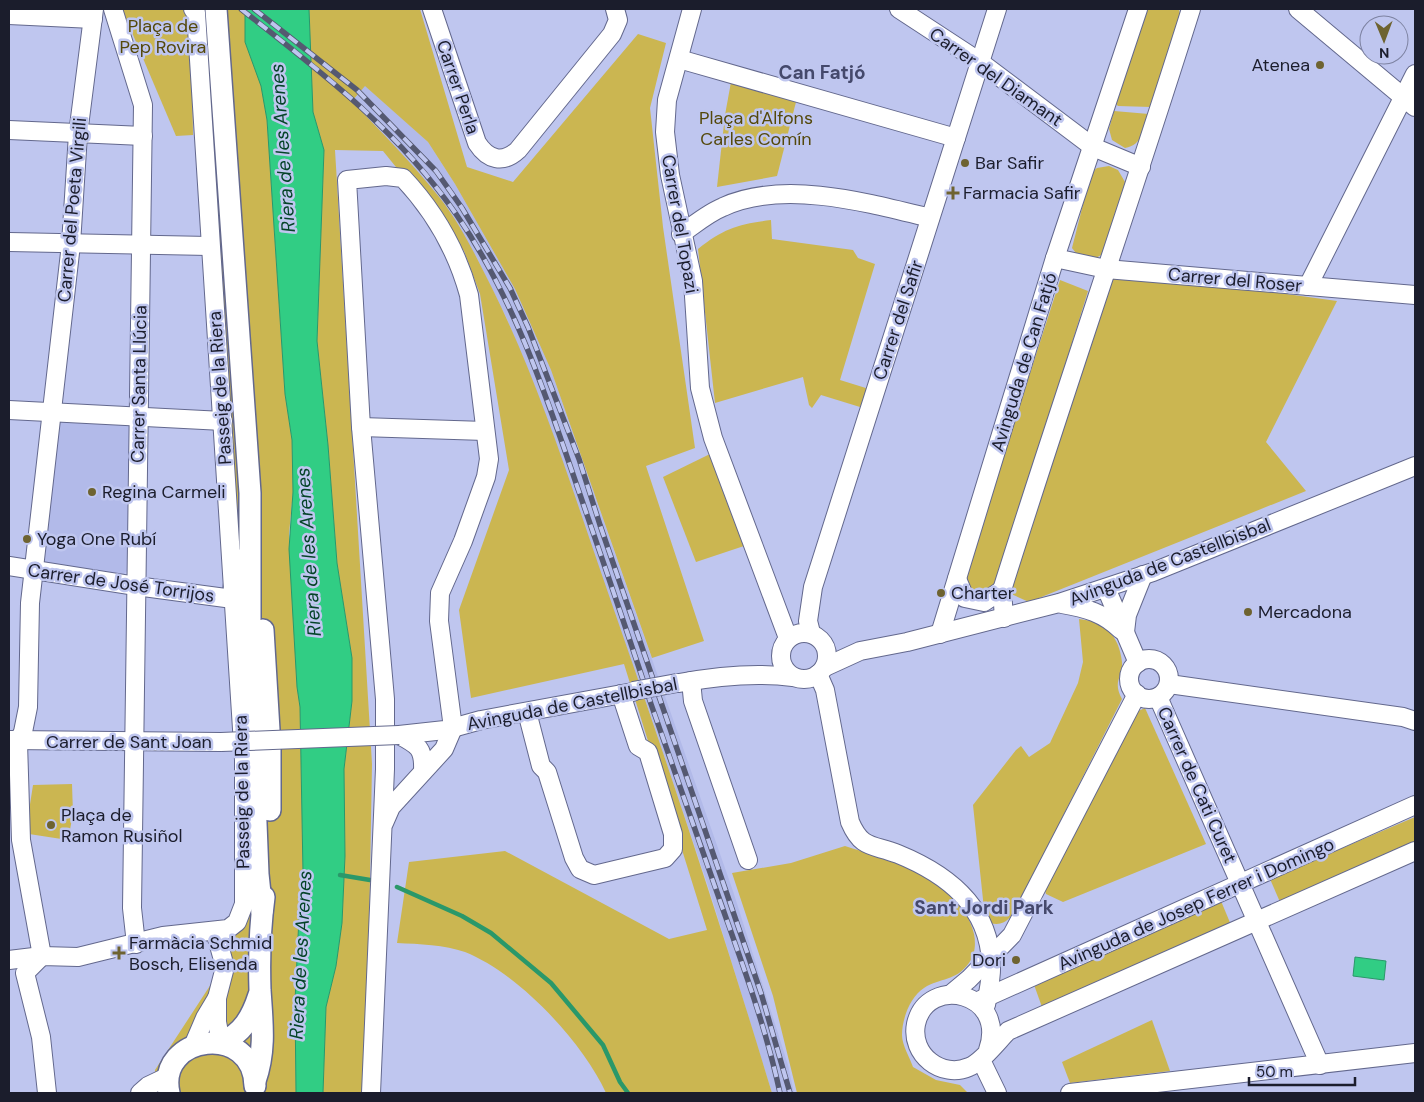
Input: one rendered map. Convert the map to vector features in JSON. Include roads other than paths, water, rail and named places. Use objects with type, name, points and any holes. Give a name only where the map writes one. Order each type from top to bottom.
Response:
[{"type":"main road","points":[[216,9],[250,493],[250,671],[258,874],[262,912],[260,990],[264,1027],[260,1064],[254,1087]]},
{"type":"main road","points":[[233,599],[238,562],[236,456],[242,383]]},
{"type":"main road","points":[[221,1043],[232,1037],[249,1020],[260,990]]},
{"type":"main road","points":[[169,1085],[176,1059],[193,1046],[208,1042],[221,1043],[235,1049],[245,1058],[252,1069],[254,1087]]},
{"type":"street","name":"Carrer Santa Llúcia","points":[[113,9],[143,105],[132,908],[136,944]]},
{"type":"street","name":"Passeig de la Riera","points":[[193,9],[196,13],[208,191],[209,246],[223,421],[244,760],[244,904],[232,926],[228,929],[215,931]]},
{"type":"street","name":"Carrer Perla","points":[[432,9],[477,143],[488,156],[494,158],[511,157],[518,150],[612,34],[618,20],[615,9]]},
{"type":"street","name":"Carrer del Topazi","points":[[692,9],[667,100],[665,132],[670,175],[681,234],[693,281],[700,388],[706,417],[784,646]]},
{"type":"street","name":"Carrer del Diamant","points":[[898,9],[980,62],[1093,147]]},
{"type":"street","name":"Carrer del Safir","points":[[815,635],[808,620],[813,586],[997,9]]},
{"type":"street","name":"Avinguda de Can Fatjó","points":[[940,634],[1055,258],[1138,9]]},
{"type":"street","points":[[1004,618],[1002,590],[1191,9]]},
{"type":"street","points":[[1298,9],[1409,101]]},
{"type":"street","points":[[9,15],[94,14]]},
{"type":"street","name":"Carrer del Poeta Virgili","points":[[13,741],[23,732],[28,708],[28,647],[34,570],[50,412],[71,244],[78,134],[94,14]]},
{"type":"street","points":[[679,58],[956,138]]},
{"type":"street","points":[[1308,286],[1409,101],[1415,74]]},
{"type":"street","points":[[9,130],[143,136]]},
{"type":"street","points":[[1093,147],[1141,167]]},
{"type":"street","points":[[371,1093],[382,828],[385,769],[385,699],[361,427],[347,180],[386,176],[402,178],[434,216],[463,274],[469,295],[489,459],[486,477],[464,541],[440,593],[439,621],[453,728],[444,749],[391,807],[382,828]]},
{"type":"street","points":[[681,234],[723,207],[751,199],[790,194],[863,202],[930,218]]},
{"type":"street","points":[[9,242],[209,246]]},
{"type":"street","name":"Carrer del Roser","points":[[1055,258],[1106,269],[1415,295]]},
{"type":"street","points":[[9,410],[223,421]]},
{"type":"street","points":[[361,427],[486,431]]},
{"type":"street","name":"Avinguda de Castellbisbal","points":[[821,671],[860,651],[1004,618],[1106,588],[1415,466]]},
{"type":"street","name":"Carrer de José Torrijos","points":[[9,566],[233,599]]},
{"type":"street","points":[[1125,635],[1127,615],[1143,575]]},
{"type":"street","points":[[957,579],[965,598],[984,602],[1002,590]]},
{"type":"street","points":[[1106,588],[1138,663]]},
{"type":"street","points":[[1059,603],[1099,612],[1125,635]]},
{"type":"street","points":[[745,675],[800,632],[815,635],[860,651]]},
{"type":"street","points":[[815,635],[827,650],[821,671],[850,822],[856,836],[870,846],[897,853],[952,883],[971,903],[985,932],[990,956],[983,1003],[992,1030],[985,1055],[997,1093]]},
{"type":"street","points":[[784,646],[784,669],[793,677]]},
{"type":"street","points":[[1163,690],[1168,672],[1160,663],[1149,660],[1138,663],[1131,672],[1130,678],[1133,690],[1147,699],[1163,690],[1403,717],[1415,721]]},
{"type":"street","points":[[745,675],[801,679],[821,671]]},
{"type":"street","name":"Avinguda de Castellbisbal","points":[[399,735],[453,728],[684,682],[745,675]]},
{"type":"street","points":[[684,682],[693,701],[748,860]]},
{"type":"street","name":"Carrer de Cati Curet","points":[[1163,690],[1240,884],[1320,1065]]},
{"type":"street","points":[[527,712],[541,766],[547,772],[574,858],[580,869],[594,875],[665,858],[673,849],[673,834],[648,752],[638,746],[627,693]]},
{"type":"street","points":[[1137,694],[1012,936],[951,994],[934,1000],[921,1013],[916,1024],[916,1037],[919,1048],[926,1059],[935,1066],[959,1071],[971,1067],[1008,1031],[1415,851]]},
{"type":"street","points":[[399,735],[416,744],[423,757],[422,771]]},
{"type":"street","name":"Carrer de Sant Joan","points":[[13,741],[222,742],[399,735]]},
{"type":"street","points":[[13,741],[15,843],[42,956]]},
{"type":"street","name":"Avinguda de Josep Ferrer i Domingo","points":[[983,1003],[1415,805]]},
{"type":"street","points":[[9,960],[42,956],[78,957],[163,936],[215,931],[225,967],[217,998],[221,1043]]},
{"type":"street","points":[[985,932],[998,939],[1012,936]]},
{"type":"street","points":[[42,956],[25,973],[41,1037],[47,1093]]},
{"type":"street","points":[[951,994],[983,1003]]},
{"type":"street","points":[[193,1046],[204,1018],[217,998]]},
{"type":"street","points":[[1072,1093],[1415,1053]]},
{"type":"street","points":[[140,1093],[148,1086],[169,1085]]},
{"type":"water","name":"Riera de les Arenes","points":[[245,9],[309,9],[313,112],[324,150],[317,341],[328,445],[337,563],[352,658],[352,701],[344,769],[345,856],[342,923],[336,966],[326,1007],[323,1093],[296,1093],[295,1001],[300,896],[303,873],[300,707],[297,687],[289,549],[293,492],[292,440],[285,394],[267,120],[261,86],[245,42]]},
{"type":"water","points":[[1355,957],[1386,961],[1384,980],[1353,976]]},
{"type":"waterway","points":[[340,875],[370,880]]},
{"type":"waterway","points":[[397,887],[462,916],[491,933],[551,983],[603,1045],[620,1082],[628,1093]]},
{"type":"railway","points":[[241,9],[300,55],[356,103],[409,155],[456,214],[476,245],[511,311],[553,415],[748,981],[769,1048],[780,1093]]},
{"type":"railway","points":[[254,9],[357,90],[436,171],[462,208],[510,288],[528,327],[579,459],[761,993],[790,1093]]},
{"type":"place","name":"Atenea","points":[[1320,65]]},
{"type":"place","name":"Bar Safir","points":[[965,163]]},
{"type":"place","name":"Farmacia Safir","points":[[953,193]]},
{"type":"place","name":"Regina Carmeli","points":[[92,492]]},
{"type":"place","name":"Yoga One Rubí","points":[[27,539]]},
{"type":"place","name":"Charter","points":[[941,593]]},
{"type":"place","name":"Mercadona","points":[[1248,612]]},
{"type":"place","name":"Plaça de Ramon Rusiñol","points":[[51,825]]},
{"type":"place","name":"Farmàcia Schmid Bosch, Elisenda","points":[[119,953]]},
{"type":"place","name":"Dori","points":[[1016,960]]},
{"type":"district","name":"Can Fatjó","points":[[822,72]]},
{"type":"district","name":"Sant Jordi Park","points":[[984,907]]},
{"type":"park label","name":"Plaça de Pep Rovira","points":[[163,36]]},
{"type":"park label","name":"Plaça d'Alfons Carles Comín","points":[[756,128]]}]
